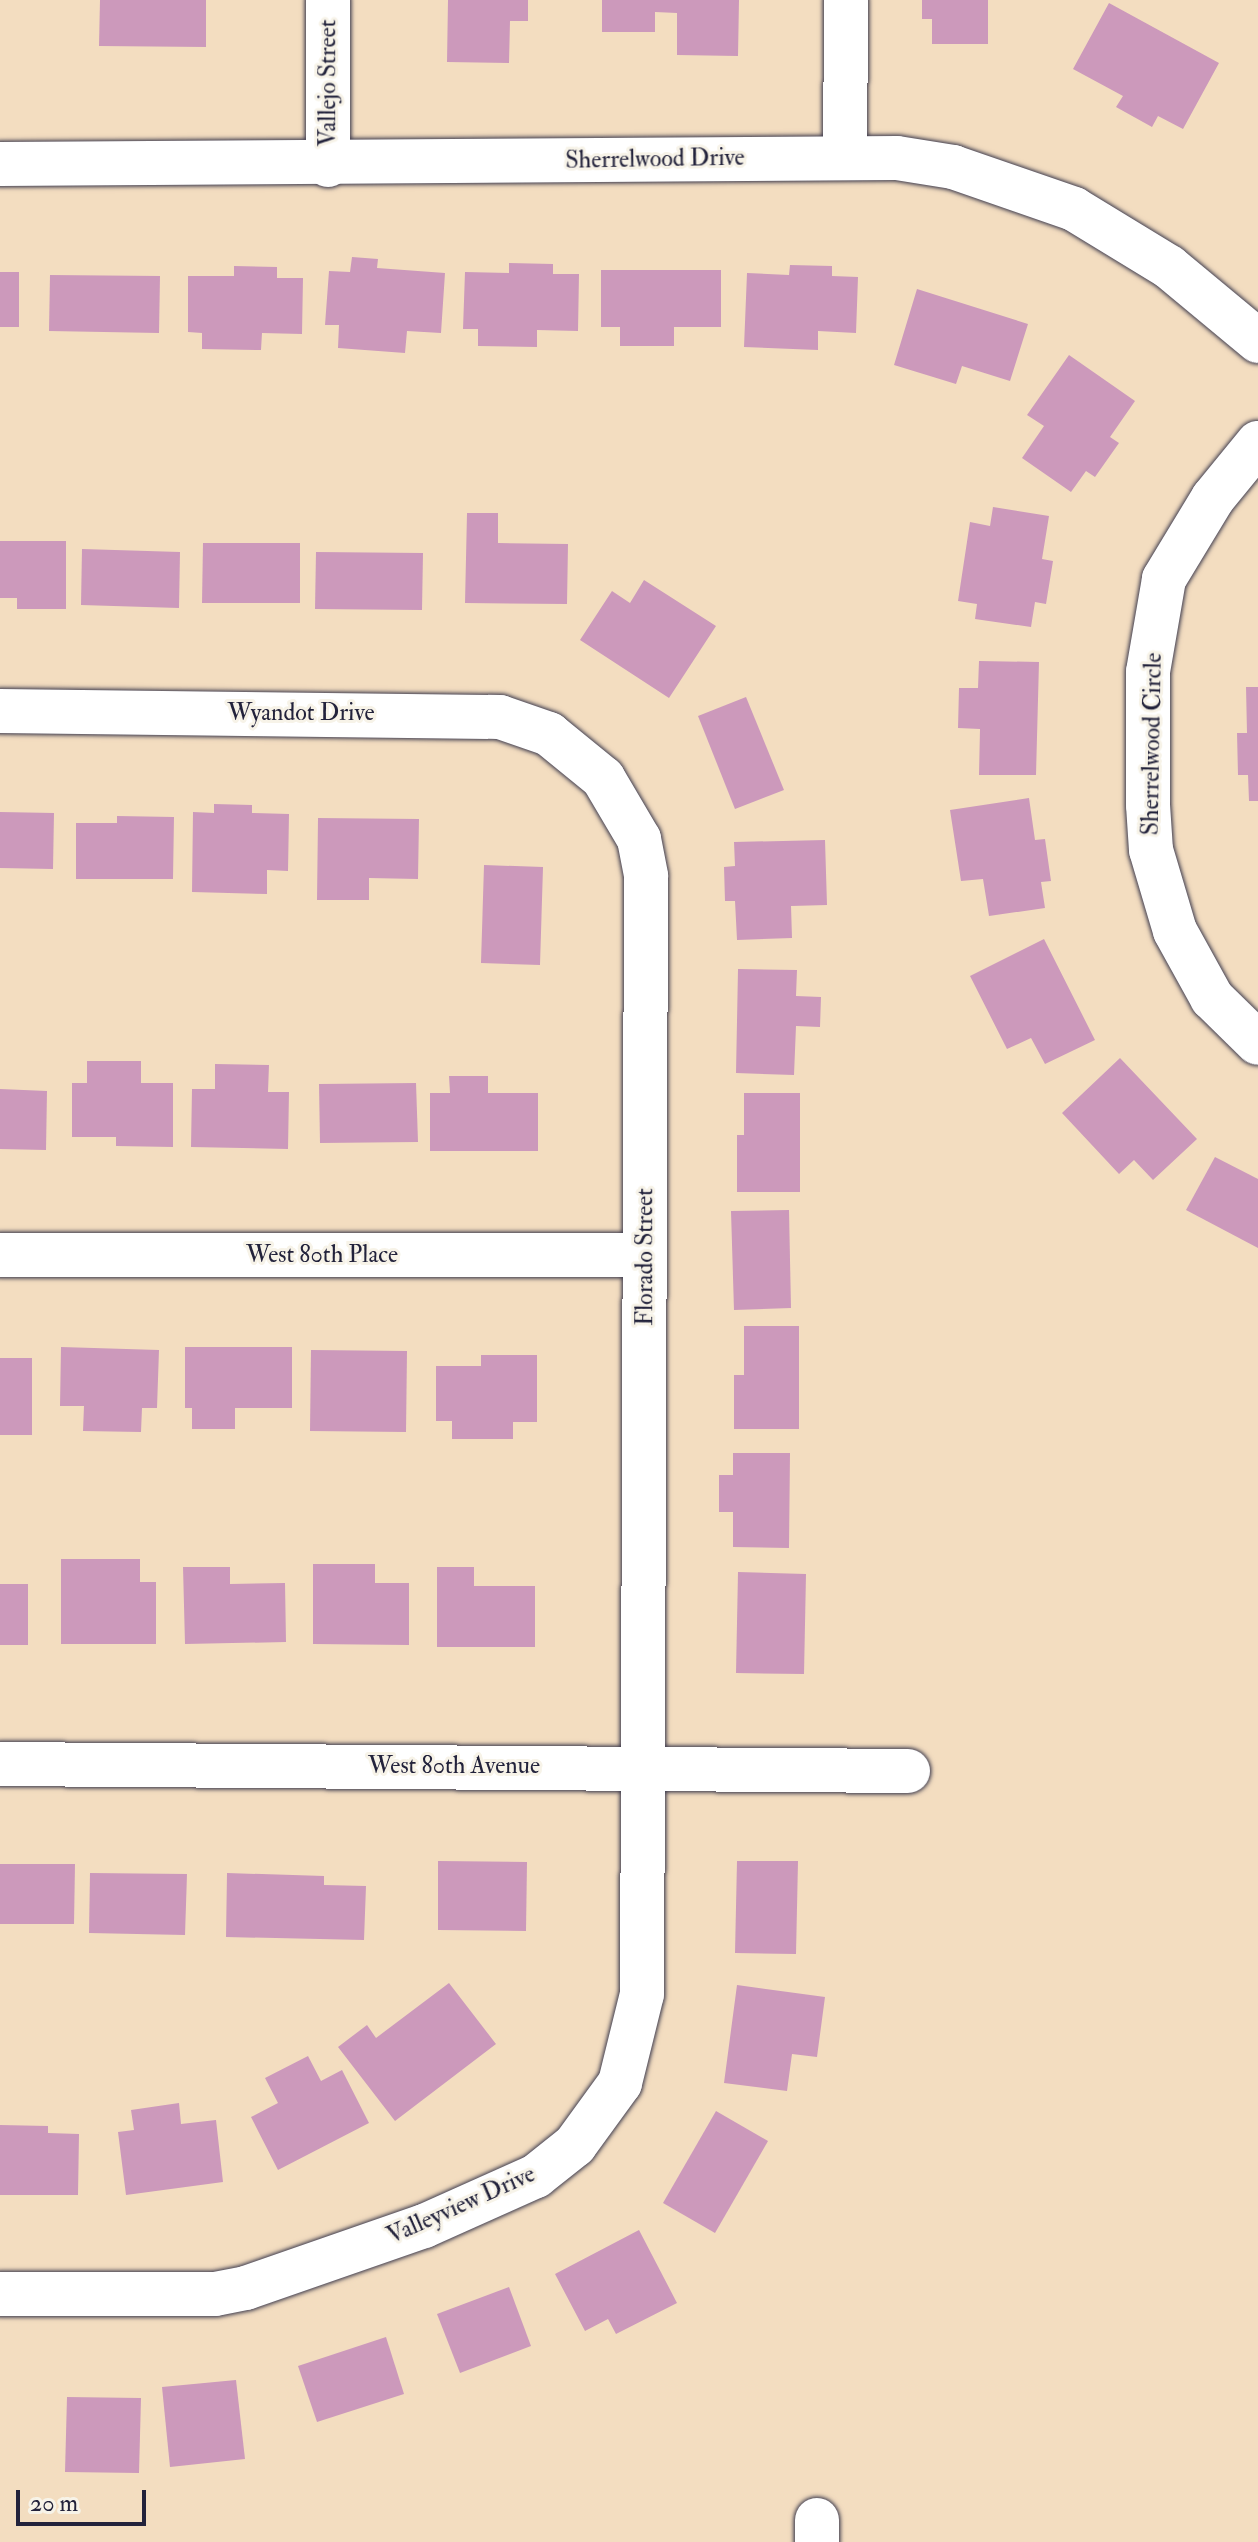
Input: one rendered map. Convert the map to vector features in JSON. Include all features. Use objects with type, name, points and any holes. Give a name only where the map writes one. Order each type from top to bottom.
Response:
[{"type":"street","name":"Vallejo Street","points":[[328,0],[328,165]]},
{"type":"street","points":[[845,156],[846,0]]},
{"type":"street","name":"Sherrelwood Drive","points":[[0,164],[328,165],[845,156],[953,167],[1052,198],[1123,235],[1258,341]]},
{"type":"street","name":"Sherrelwood Circle","points":[[1258,443],[1213,498],[1164,579],[1148,672],[1148,805],[1151,850],[1175,931],[1212,998],[1258,1043]]},
{"type":"street","name":"Wyandot Drive","points":[[0,711],[481,715],[549,734],[590,764]]},
{"type":"street","name":"Florado Street","points":[[590,764],[622,804],[639,839],[646,876],[644,1767]]},
{"type":"street","name":"West 80th Place","points":[[0,1255],[645,1255]]},
{"type":"street","name":"West 80th Avenue","points":[[0,1764],[908,1771]]},
{"type":"street","name":"Valleyview Drive","points":[[0,2294],[215,2294],[246,2288],[505,2192],[575,2145],[620,2083],[642,1994],[644,1767]]},
{"type":"building","points":[[100,0],[206,0],[206,47],[99,46]]},
{"type":"building","points":[[448,0],[528,0],[528,21],[510,21],[509,63],[447,62]]},
{"type":"building","points":[[602,0],[739,0],[738,56],[677,55],[677,13],[655,12],[655,32],[602,32]]},
{"type":"building","points":[[922,0],[988,0],[988,44],[932,44],[932,19],[922,19]]},
{"type":"building","points":[[1109,3],[1219,63],[1183,129],[1158,116],[1152,127],[1116,107],[1123,96],[1073,69]]},
{"type":"building","points":[[352,257],[378,259],[377,268],[445,273],[441,333],[407,331],[405,353],[338,348],[339,325],[325,325],[329,271],[350,272]]},
{"type":"building","points":[[509,263],[553,264],[553,274],[579,274],[578,331],[537,330],[537,347],[478,346],[478,329],[463,329],[465,272],[509,273]]},
{"type":"building","points":[[790,265],[832,266],[832,276],[858,277],[856,333],[818,331],[818,350],[744,347],[747,273],[789,275]]},
{"type":"building","points":[[234,266],[277,267],[277,278],[303,278],[302,334],[262,333],[261,350],[202,349],[202,333],[188,332],[188,276],[234,276]]},
{"type":"building","points":[[601,270],[721,270],[721,327],[674,327],[674,346],[620,346],[620,327],[601,327]]},
{"type":"building","points":[[0,272],[19,272],[19,327],[0,327]]},
{"type":"building","points":[[50,275],[160,276],[159,333],[49,331]]},
{"type":"building","points":[[917,289],[1028,324],[1010,381],[962,366],[956,384],[894,365]]},
{"type":"building","points":[[1069,355],[1135,401],[1110,437],[1119,443],[1095,477],[1086,471],[1071,492],[1022,458],[1044,426],[1027,415]]},
{"type":"building","points":[[993,507],[1049,516],[1042,559],[1053,561],[1046,604],[1035,602],[1031,627],[975,619],[977,604],[958,601],[970,522],[990,526]]},
{"type":"building","points":[[467,513],[498,513],[498,543],[568,544],[567,604],[465,603]]},
{"type":"building","points":[[0,541],[66,541],[66,609],[17,609],[17,598],[0,598]]},
{"type":"building","points":[[203,543],[300,543],[300,603],[202,603]]},
{"type":"building","points":[[82,549],[180,552],[179,608],[81,605]]},
{"type":"building","points":[[316,552],[423,553],[422,610],[315,609]]},
{"type":"building","points":[[644,580],[716,626],[669,698],[580,640],[612,591],[630,603]]},
{"type":"building","points":[[979,661],[1039,662],[1036,775],[979,775],[980,729],[958,728],[959,688],[978,688]]},
{"type":"building","points":[[1246,687],[1258,687],[1258,801],[1249,801],[1248,775],[1238,775],[1237,733],[1247,733]]},
{"type":"building","points":[[746,697],[784,790],[735,809],[698,716]]},
{"type":"building","points":[[1029,798],[1035,840],[1045,839],[1051,881],[1041,882],[1045,908],[989,916],[983,879],[961,881],[950,810]]},
{"type":"building","points":[[214,804],[252,805],[252,813],[289,814],[288,871],[267,870],[267,894],[192,892],[193,812],[214,813]]},
{"type":"building","points":[[0,812],[54,813],[53,869],[0,868]]},
{"type":"building","points":[[117,816],[174,817],[173,879],[76,879],[76,823],[117,823]]},
{"type":"building","points":[[318,818],[419,819],[418,879],[369,878],[369,900],[317,900]]},
{"type":"building","points":[[825,840],[827,905],[791,906],[792,938],[737,940],[735,901],[725,901],[724,867],[735,866],[734,842]]},
{"type":"building","points":[[484,865],[543,867],[540,965],[481,963]]},
{"type":"building","points":[[1044,939],[1095,1040],[1045,1064],[1031,1038],[1007,1049],[970,976]]},
{"type":"building","points":[[738,969],[797,970],[796,996],[821,997],[820,1027],[796,1026],[794,1075],[736,1073]]},
{"type":"building","points":[[1120,1058],[1197,1139],[1153,1180],[1134,1160],[1119,1174],[1062,1113]]},
{"type":"building","points":[[87,1061],[141,1061],[141,1083],[173,1083],[173,1147],[116,1146],[116,1137],[72,1137],[72,1083],[87,1083]]},
{"type":"building","points":[[215,1064],[269,1065],[268,1092],[289,1092],[288,1149],[191,1147],[192,1089],[215,1089]]},
{"type":"building","points":[[449,1076],[488,1076],[488,1093],[538,1093],[538,1151],[430,1151],[430,1093],[450,1093]]},
{"type":"building","points":[[416,1083],[418,1142],[320,1143],[319,1084]]},
{"type":"building","points":[[0,1089],[47,1091],[46,1150],[0,1149]]},
{"type":"building","points":[[744,1093],[800,1093],[800,1192],[737,1192],[737,1135],[744,1135]]},
{"type":"building","points":[[1215,1157],[1258,1179],[1258,1248],[1186,1210]]},
{"type":"building","points":[[789,1210],[791,1308],[734,1310],[731,1211]]},
{"type":"building","points":[[744,1326],[799,1326],[799,1429],[734,1429],[734,1375],[744,1375]]},
{"type":"building","points":[[61,1347],[159,1350],[157,1408],[142,1408],[141,1432],[83,1431],[84,1406],[60,1406]]},
{"type":"building","points":[[185,1347],[292,1347],[292,1408],[235,1408],[235,1429],[192,1429],[192,1408],[185,1408]]},
{"type":"building","points":[[311,1350],[407,1351],[406,1432],[310,1431]]},
{"type":"building","points":[[481,1355],[537,1355],[537,1422],[513,1422],[513,1439],[452,1439],[452,1421],[436,1421],[436,1366],[481,1366]]},
{"type":"building","points":[[0,1358],[32,1358],[32,1435],[0,1435]]},
{"type":"building","points":[[733,1453],[790,1453],[789,1548],[733,1547],[733,1512],[719,1512],[719,1475],[733,1475]]},
{"type":"building","points":[[61,1559],[140,1559],[140,1582],[156,1582],[156,1644],[61,1644]]},
{"type":"building","points":[[313,1564],[375,1564],[375,1583],[409,1583],[409,1645],[313,1644]]},
{"type":"building","points":[[183,1567],[230,1567],[230,1584],[285,1583],[286,1642],[185,1644]]},
{"type":"building","points":[[437,1567],[474,1567],[474,1586],[535,1586],[535,1647],[437,1647]]},
{"type":"building","points":[[738,1572],[806,1574],[804,1674],[736,1673]]},
{"type":"building","points":[[0,1584],[28,1584],[28,1645],[0,1645]]},
{"type":"building","points":[[438,1861],[527,1862],[526,1931],[438,1930]]},
{"type":"building","points":[[737,1861],[798,1861],[796,1954],[735,1953]]},
{"type":"building","points":[[0,1864],[75,1864],[74,1924],[0,1924]]},
{"type":"building","points":[[90,1873],[187,1874],[185,1935],[89,1933]]},
{"type":"building","points":[[227,1873],[324,1876],[324,1885],[366,1886],[364,1940],[226,1937]]},
{"type":"building","points":[[449,1983],[496,2044],[395,2121],[338,2047],[367,2025],[376,2038]]},
{"type":"building","points":[[737,1985],[825,1997],[817,2057],[792,2054],[787,2091],[724,2083]]},
{"type":"building","points":[[308,2056],[321,2081],[342,2070],[369,2123],[278,2170],[251,2117],[278,2103],[265,2078]]},
{"type":"building","points":[[179,2103],[181,2124],[216,2120],[223,2182],[126,2195],[118,2132],[134,2130],[131,2110]]},
{"type":"building","points":[[716,2111],[768,2141],[715,2233],[663,2203]]},
{"type":"building","points":[[0,2125],[48,2126],[48,2133],[79,2134],[78,2195],[0,2195]]},
{"type":"building","points":[[639,2230],[677,2303],[616,2334],[608,2319],[585,2331],[555,2274]]},
{"type":"building","points":[[509,2287],[531,2346],[460,2373],[437,2314]]},
{"type":"building","points":[[386,2337],[404,2394],[317,2422],[298,2366]]},
{"type":"building","points":[[236,2380],[245,2459],[170,2467],[162,2387]]},
{"type":"building","points":[[67,2397],[141,2398],[139,2473],[65,2472]]}]
